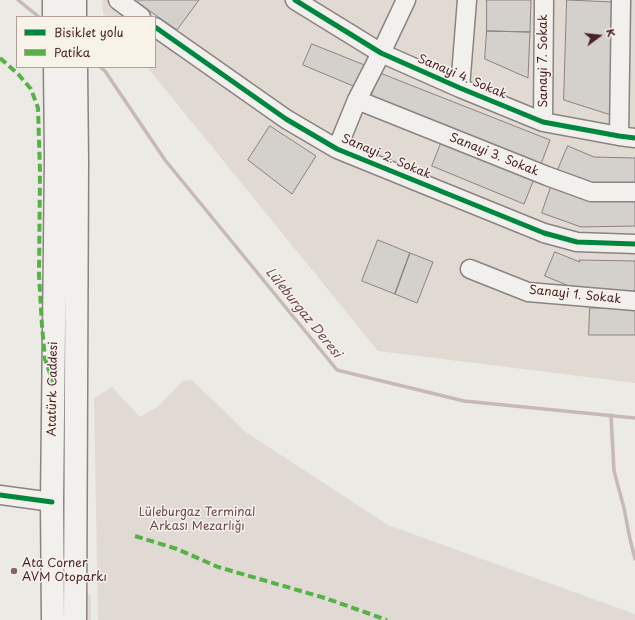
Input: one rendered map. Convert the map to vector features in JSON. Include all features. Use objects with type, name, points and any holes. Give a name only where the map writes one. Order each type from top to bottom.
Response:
[{"type":"highway","points":[[54,0],[54,16]]},
{"type":"highway","points":[[75,0],[75,16]]},
{"type":"highway","name":"Atatürk Caddesi","points":[[54,620],[52,502],[56,158],[55,68]]},
{"type":"highway","name":"Atatürk Caddesi","points":[[75,620],[76,68]]},
{"type":"street","points":[[118,0],[140,16]]},
{"type":"street","name":"Sanayi 4. Sokak","points":[[295,0],[317,7],[381,53],[460,88],[543,122],[627,137]]},
{"type":"street","points":[[337,148],[357,100],[406,0]]},
{"type":"street","points":[[460,88],[467,0]]},
{"type":"street","name":"Sanayi 7. Sokak","points":[[543,122],[544,0]]},
{"type":"street","points":[[621,0],[627,137]]},
{"type":"street","name":"Sanayi 2. Sokak","points":[[156,28],[286,119],[337,148],[544,233],[577,242],[635,244]]},
{"type":"street","name":"Sanayi 3. Sokak","points":[[357,100],[591,192],[635,192]]},
{"type":"street","name":"Sanayi 1. Sokak","points":[[470,269],[528,292],[635,301]]},
{"type":"street","points":[[0,495],[52,502]]},
{"type":"shaded area","points":[[102,0],[635,0],[635,383],[378,351],[148,68],[156,68],[156,16],[105,16],[103,13]]},
{"type":"green space","name":"Lüleburgaz Terminal Arkası Mezarlığı","points":[[192,380],[247,433],[388,525],[635,614],[635,620],[98,620],[94,398],[112,387],[140,417],[159,406],[182,381]]},
{"type":"green space","points":[[83,595],[91,595],[91,620],[84,620]]},
{"type":"building","points":[[139,0],[199,0],[177,30],[137,2]]},
{"type":"building","points":[[487,0],[531,0],[530,32],[487,31]]},
{"type":"building","points":[[567,0],[614,2],[611,115],[564,100]]},
{"type":"building","points":[[487,31],[530,32],[528,78],[485,59]]},
{"type":"building","points":[[312,44],[367,66],[358,88],[303,65]]},
{"type":"building","points":[[380,73],[550,140],[541,164],[371,97]]},
{"type":"building","points":[[270,126],[316,156],[292,194],[248,160]]},
{"type":"building","points":[[442,141],[534,179],[524,204],[432,166]]},
{"type":"building","points":[[568,146],[594,157],[635,158],[635,185],[587,185],[557,172]]},
{"type":"building","points":[[551,187],[586,199],[635,199],[635,226],[581,227],[542,213]]},
{"type":"building","points":[[378,240],[410,253],[395,294],[362,281]]},
{"type":"building","points":[[555,252],[580,262],[579,260],[635,261],[635,291],[581,291],[545,276]]},
{"type":"building","points":[[410,253],[433,262],[417,303],[395,294]]},
{"type":"building","points":[[590,308],[635,308],[635,335],[589,335]]},
{"type":"waterway","name":"Lüleburgaz Deresi","points":[[18,0],[38,16]]},
{"type":"waterway","name":"Lüleburgaz Deresi","points":[[101,68],[105,71],[165,160],[337,370],[464,401],[635,418]]},
{"type":"waterway","points":[[611,415],[614,471],[635,559]]},
{"type":"marked path","points":[[0,58],[18,74],[31,89],[38,108],[40,172],[39,275],[45,359],[53,382]]},
{"type":"marked path","points":[[135,536],[177,549],[218,567],[325,598],[387,620]]},
{"type":"cycle path","points":[[295,0],[381,53],[460,88],[543,122],[635,138]]},
{"type":"cycle path","points":[[156,28],[286,119],[337,149],[544,233],[577,242],[635,244]]},
{"type":"cycle path","points":[[0,495],[52,502]]},
{"type":"place","name":"Ata Corner AVM Otoparkı","points":[[14,571]]}]
